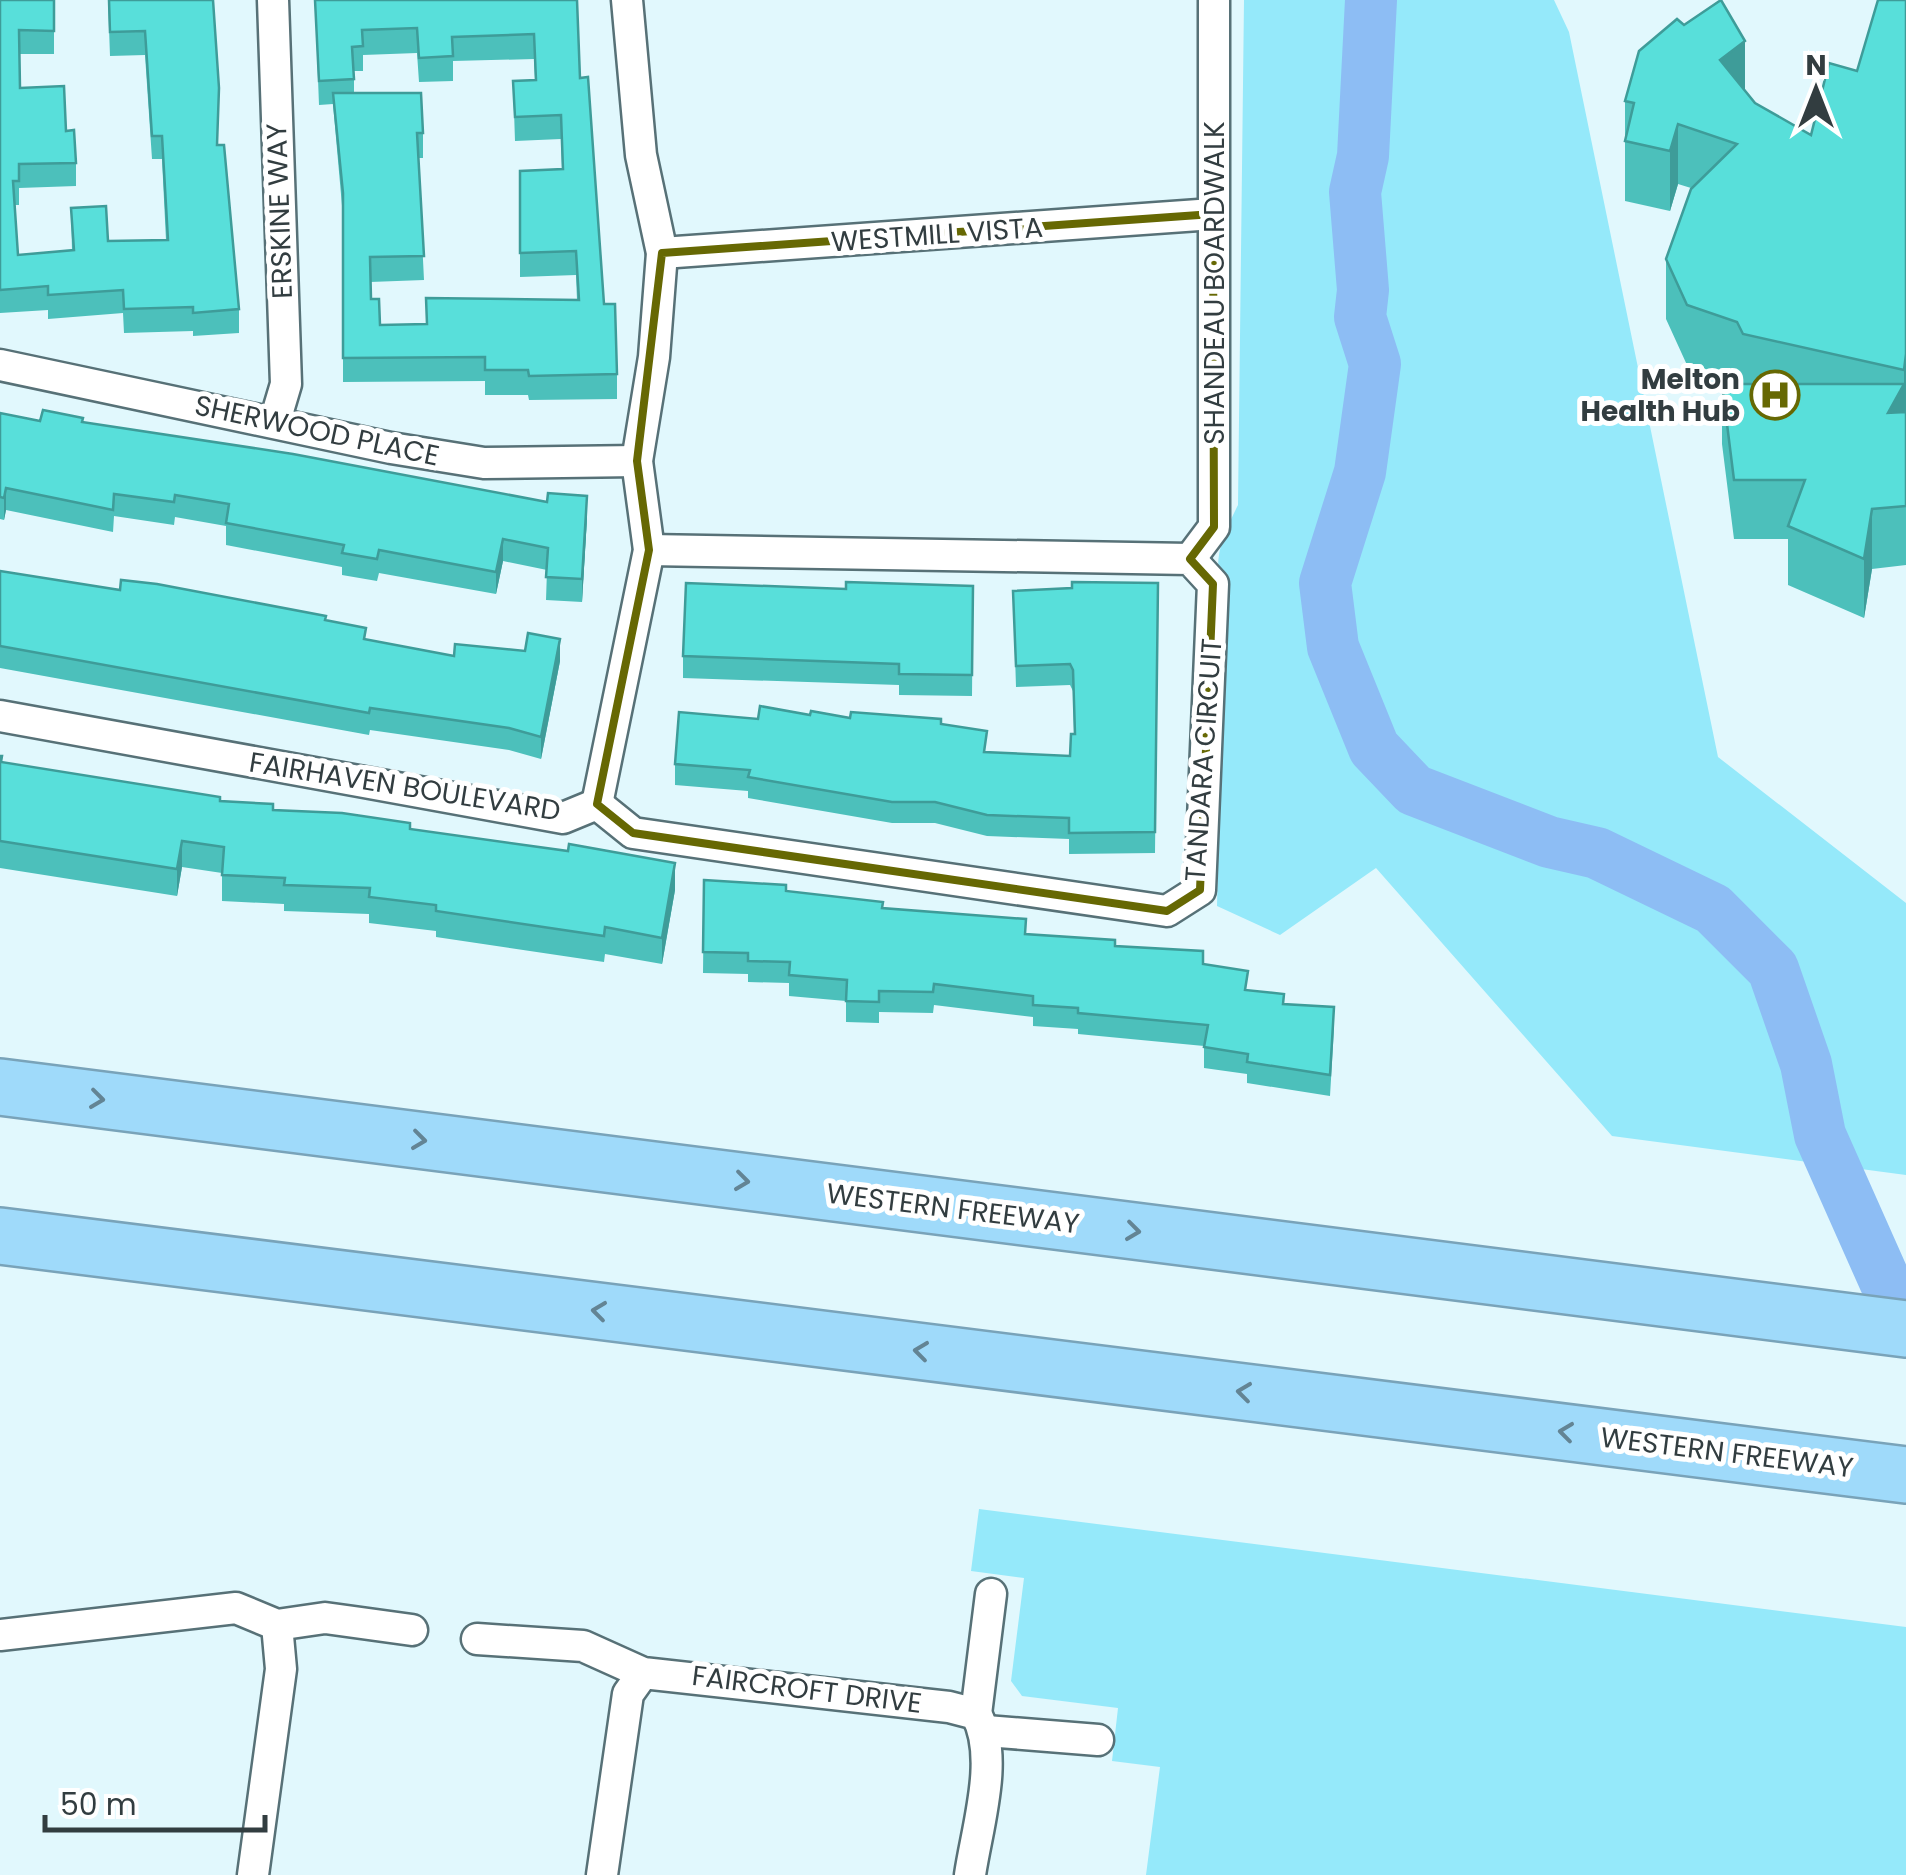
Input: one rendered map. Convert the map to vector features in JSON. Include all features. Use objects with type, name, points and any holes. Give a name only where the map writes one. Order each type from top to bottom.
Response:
[{"type":"highway","name":"WESTERN FREEWAY","points":[[0,1086],[1906,1328]]},
{"type":"highway","name":"WESTERN FREEWAY","points":[[0,1236],[1906,1474]]},
{"type":"street","name":"ERSKINE WAY","points":[[273,0],[286,384],[275,421]]},
{"type":"street","name":"FAIRHAVEN BOULEVARD","points":[[0,716],[563,818],[597,804],[649,550],[637,461],[654,357],[662,253],[642,155],[627,0]]},
{"type":"street","name":"SHANDEAU BOARDWALK","points":[[1190,559],[1214,527],[1214,0]]},
{"type":"street","name":"WESTMILL VISTA","points":[[662,253],[1213,214]]},
{"type":"street","name":"SHERWOOD PLACE","points":[[0,366],[391,448],[484,462],[637,461]]},
{"type":"street","points":[[649,550],[1190,559]]},
{"type":"street","name":"TANDARA CIRCUIT","points":[[597,804],[633,833],[1167,910],[1200,890],[1213,584],[1190,559]]},
{"type":"street","points":[[970,1875],[991,1594]]},
{"type":"street","points":[[0,1635],[236,1608],[277,1625],[325,1618],[412,1630]]},
{"type":"street","points":[[253,1875],[281,1669],[277,1625]]},
{"type":"street","name":"FAIRCROFT DRIVE","points":[[477,1638],[583,1646],[642,1673],[1098,1740]]},
{"type":"street","points":[[602,1875],[628,1694],[642,1673]]},
{"type":"highlighted area","points":[[1213,214],[1214,527],[1190,559],[1213,584],[1200,890],[1167,911],[633,833],[597,804],[649,550],[637,461],[662,253]]},
{"type":"shaded area","points":[[1244,0],[1554,0],[1569,32],[1718,757],[1906,903],[1906,1175],[1612,1136],[1376,868],[1280,935],[1217,906],[1224,599],[1218,562],[1238,505]]},
{"type":"shaded area","points":[[979,1509],[1906,1627],[1906,1875],[1146,1875],[1160,1767],[1112,1761],[1118,1708],[1022,1696],[1011,1681],[1024,1578],[971,1571]]},
{"type":"building","points":[[0,0],[54,0],[54,31],[19,30],[20,88],[64,86],[66,131],[74,130],[76,163],[19,164],[19,181],[13,181],[18,255],[74,250],[71,208],[106,206],[108,241],[168,240],[162,136],[152,136],[145,31],[110,32],[109,0],[213,0],[219,88],[217,145],[224,145],[239,309],[193,313],[193,307],[124,309],[123,290],[48,295],[48,286],[0,290]]},
{"type":"building","points":[[315,0],[577,0],[580,78],[588,77],[604,304],[615,304],[617,374],[529,376],[528,370],[485,370],[485,357],[343,358],[343,193],[333,93],[421,93],[423,133],[417,133],[424,256],[370,257],[371,299],[379,299],[380,325],[427,324],[426,298],[579,300],[576,251],[520,253],[520,171],[563,169],[561,115],[515,117],[513,81],[536,80],[534,34],[452,37],[453,56],[419,58],[417,28],[362,30],[363,46],[352,47],[354,79],[319,81]]},
{"type":"building","points":[[1721,0],[1745,41],[1720,60],[1755,103],[1811,135],[1829,63],[1857,71],[1878,0],[1906,0],[1904,370],[1743,334],[1737,322],[1687,305],[1666,259],[1691,189],[1737,144],[1678,124],[1670,151],[1625,141],[1634,103],[1625,101],[1639,51],[1677,19],[1684,25]]},
{"type":"building","points":[[1722,384],[1904,384],[1888,413],[1906,412],[1906,506],[1872,509],[1864,559],[1788,526],[1805,480],[1734,480]]},
{"type":"building","points":[[43,410],[83,418],[82,422],[293,454],[547,502],[548,493],[587,496],[582,579],[546,577],[548,548],[503,539],[496,572],[379,550],[377,559],[342,553],[344,545],[226,523],[229,504],[175,495],[174,502],[114,494],[113,510],[6,488],[4,498],[0,497],[0,413],[40,421]]},
{"type":"building","points":[[0,571],[120,590],[121,580],[157,584],[326,616],[325,620],[366,628],[364,639],[454,656],[455,644],[525,651],[528,633],[560,639],[541,737],[509,728],[370,708],[369,713],[0,646]]},
{"type":"building","points":[[846,582],[973,586],[972,675],[899,674],[899,664],[683,656],[686,583],[846,589]]},
{"type":"building","points":[[1072,582],[1158,583],[1155,832],[1069,833],[1069,818],[987,815],[935,802],[892,802],[748,777],[750,770],[675,764],[679,712],[758,719],[760,706],[850,718],[851,712],[941,719],[941,724],[987,731],[984,752],[1070,756],[1071,734],[1075,734],[1073,670],[1070,664],[1016,666],[1013,591],[1072,588]]},
{"type":"building","points":[[0,756],[1,762],[220,797],[220,801],[273,804],[273,810],[342,813],[410,823],[410,829],[568,851],[569,844],[675,863],[662,938],[605,927],[604,936],[436,911],[436,905],[369,897],[370,888],[284,885],[285,878],[222,875],[224,847],[182,841],[177,869],[0,841]]},
{"type":"building","points":[[704,880],[786,885],[786,891],[883,902],[882,908],[1026,919],[1025,934],[1115,940],[1115,946],[1203,951],[1203,964],[1248,971],[1245,990],[1284,994],[1283,1004],[1334,1007],[1330,1075],[1247,1062],[1248,1054],[1204,1047],[1208,1025],[1078,1013],[1078,1008],[1033,1005],[1033,996],[934,984],[933,992],[879,991],[879,1002],[846,1001],[847,980],[789,975],[790,962],[748,961],[748,953],[703,952]]},
{"type":"waterway","points":[[1371,0],[1363,156],[1355,192],[1363,290],[1360,317],[1375,364],[1360,472],[1325,583],[1333,647],[1374,748],[1414,790],[1549,842],[1597,853],[1713,909],[1773,969],[1806,1064],[1820,1135],[1892,1297]]},
{"type":"place","name":"Melton Health Hub","points":[[1775,395]]}]
